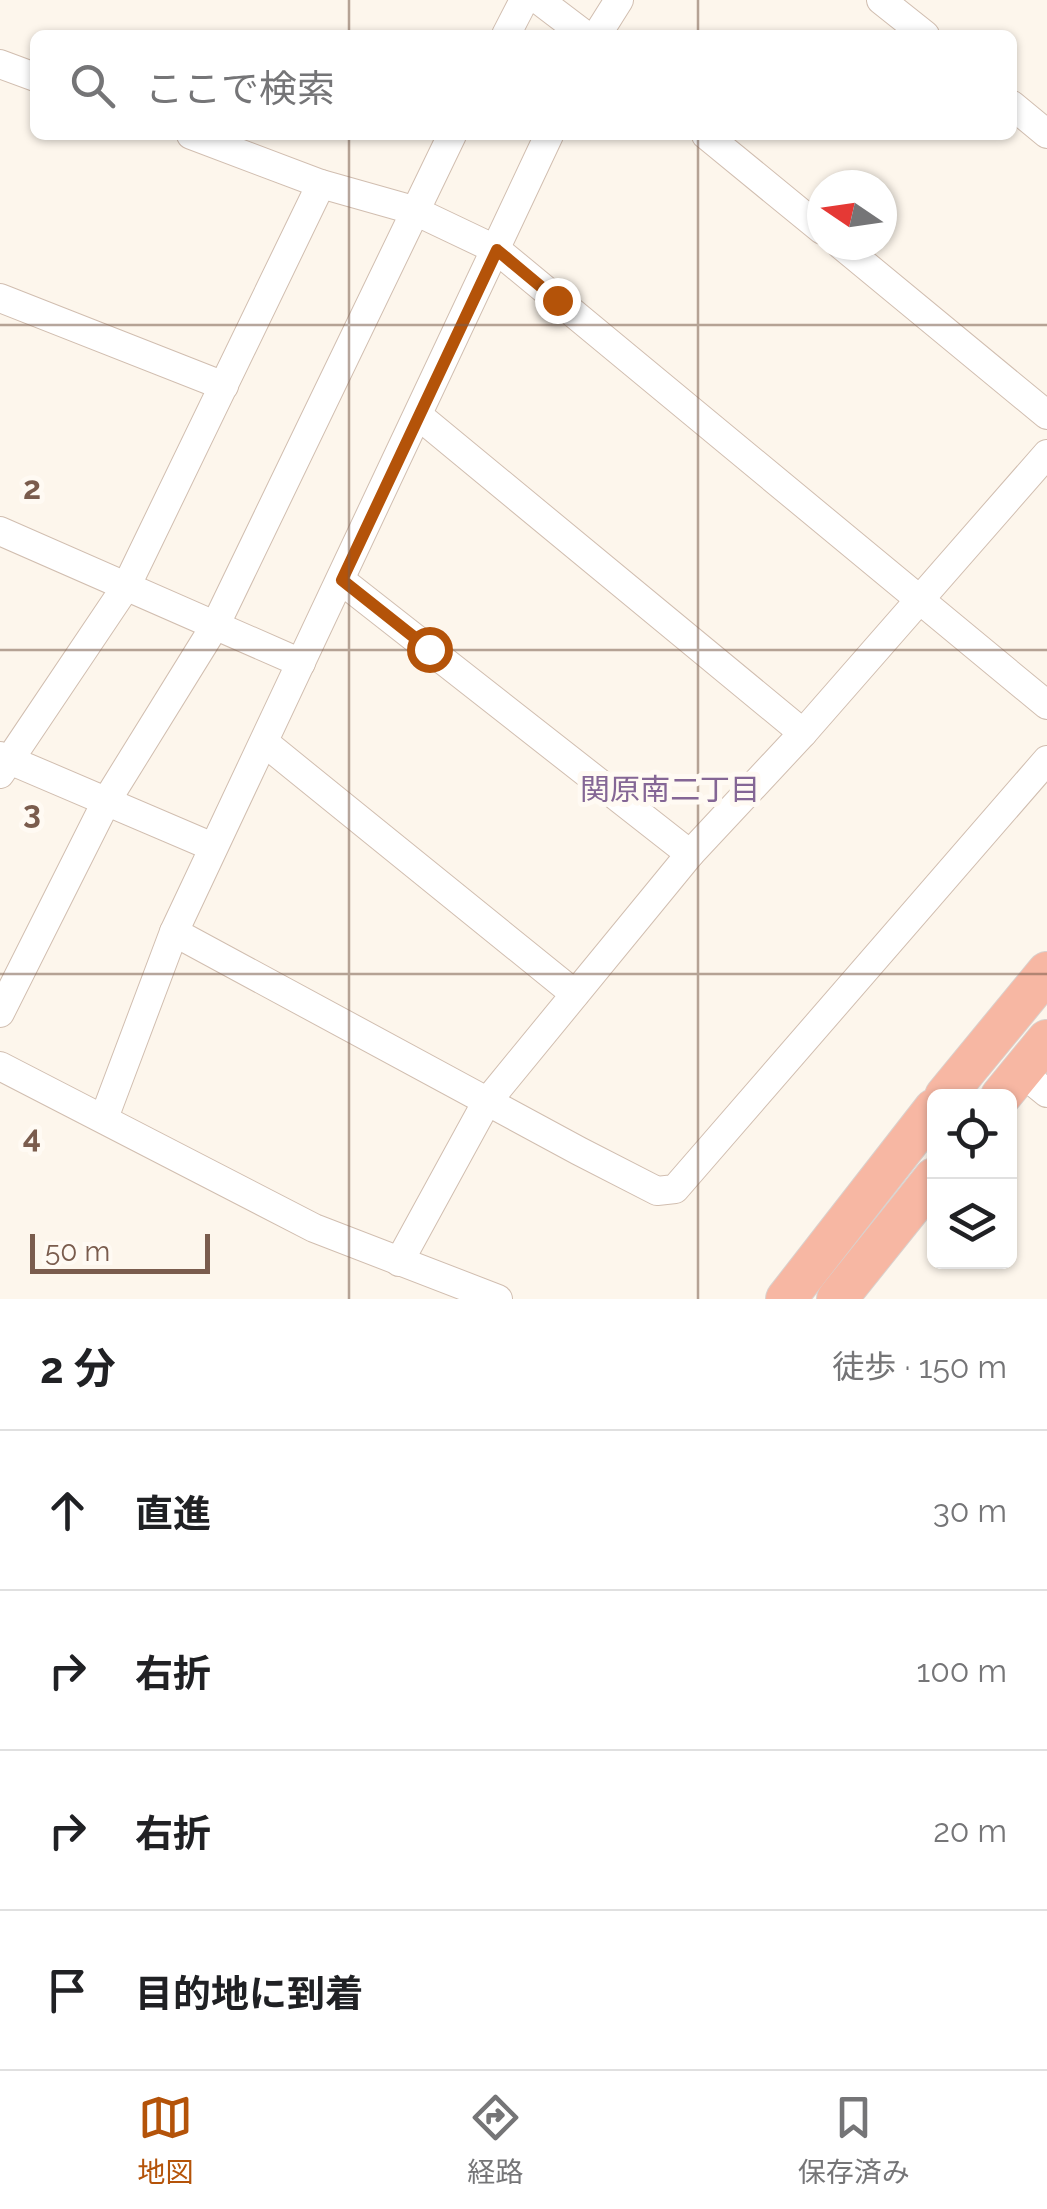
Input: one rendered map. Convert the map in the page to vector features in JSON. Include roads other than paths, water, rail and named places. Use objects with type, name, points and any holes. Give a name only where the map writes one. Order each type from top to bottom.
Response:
[{"type":"highway","points":[[950,1089],[1047,972]]},
{"type":"highway","points":[[1023,1087],[1047,1040]]},
{"type":"highway","points":[[786,1299],[927,1118]]},
{"type":"highway","points":[[837,1299],[933,1179]]},
{"type":"street","points":[[509,30],[524,0]]},
{"type":"street","points":[[539,0],[578,30]]},
{"type":"street","points":[[600,30],[619,0]]},
{"type":"street","points":[[881,0],[919,30]]},
{"type":"street","points":[[0,64],[30,75]]},
{"type":"street","points":[[1017,109],[1047,134]]},
{"type":"street","points":[[204,140],[321,184],[413,210],[497,250],[1047,706]]},
{"type":"street","points":[[0,1013],[108,800],[216,624],[449,140]]},
{"type":"street","points":[[104,1118],[174,932],[547,140]]},
{"type":"street","points":[[712,140],[807,218]]},
{"type":"street","points":[[214,847],[108,800],[3,764],[127,585],[321,184]]},
{"type":"street","points":[[859,260],[1047,415]]},
{"type":"street","points":[[0,298],[224,386]]},
{"type":"street","points":[[419,416],[804,733]]},
{"type":"street","points":[[399,1262],[486,1102],[690,854],[804,733],[1047,454]]},
{"type":"street","points":[[0,531],[301,663]]},
{"type":"street","points":[[342,580],[690,854]]},
{"type":"street","points":[[265,743],[575,994]]},
{"type":"street","points":[[174,932],[657,1191],[676,1190],[1047,760]]},
{"type":"street","points":[[0,1066],[314,1228],[498,1299]]},
{"type":"district","name":"関原南二丁目","points":[[670,789]]}]
